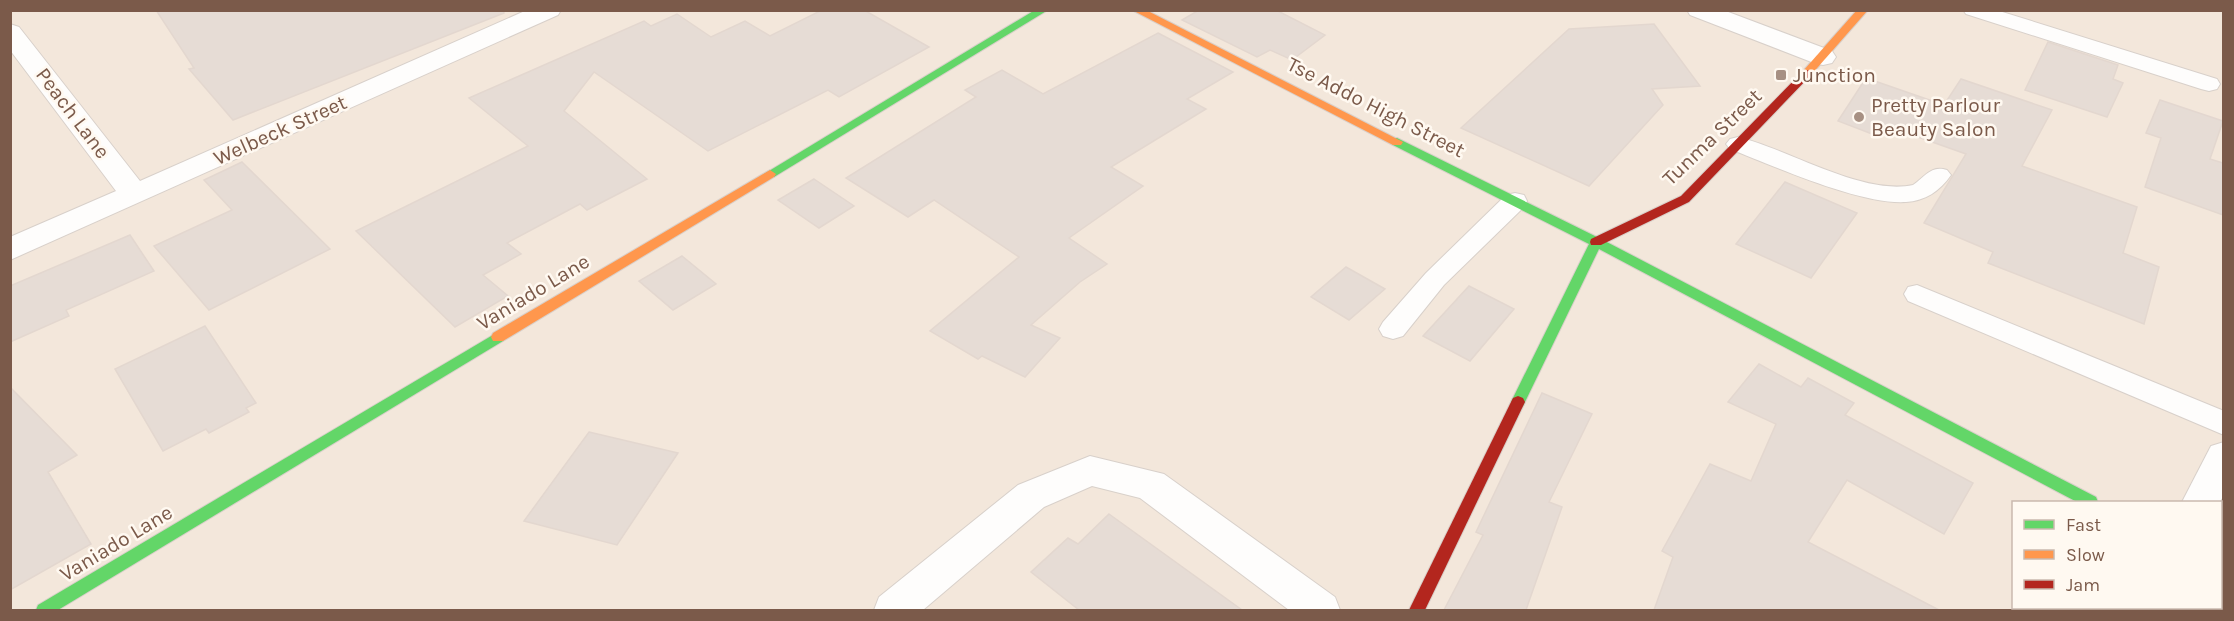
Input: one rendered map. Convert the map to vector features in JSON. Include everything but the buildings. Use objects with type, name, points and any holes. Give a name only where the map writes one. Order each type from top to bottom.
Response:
[{"type":"street","name":"Welbeck Street","points":[[10,250],[549,10]]},
{"type":"street","name":"Vaniado Lane","points":[[44,610],[1043,10]]},
{"type":"street","name":"Tse Addo High Street","points":[[1137,10],[1596,242],[2088,501]]},
{"type":"street","points":[[1699,10],[1823,57]]},
{"type":"street","name":"Tunma Street","points":[[1596,242],[1685,199],[1823,57],[1863,10]]},
{"type":"street","name":"Peach Lane","points":[[10,32],[135,195]]},
{"type":"street","points":[[1417,610],[1596,242]]},
{"type":"street","points":[[2201,501],[2223,456]]},
{"type":"street","points":[[894,610],[1031,496],[1090,471],[1151,485],[1320,610]]},
{"type":"lane","points":[[1973,10],[2209,84]]},
{"type":"lane","points":[[1738,144],[1826,177],[1876,192],[1904,195],[1921,191],[1939,175]]},
{"type":"lane","points":[[1393,329],[1435,279],[1515,201]]},
{"type":"lane","points":[[1917,294],[2223,424]]},
{"type":"shaded area","points":[[10,11],[2223,11],[2223,610],[11,610]]},
{"type":"traffic: fast","points":[[770,174],[1043,10]]},
{"type":"traffic: fast","points":[[1397,142],[1596,242],[2088,501]]},
{"type":"traffic: fast","points":[[1518,402],[1596,242]]},
{"type":"traffic: fast","points":[[44,610],[498,337]]},
{"type":"traffic: slow","points":[[1137,10],[1397,142]]},
{"type":"traffic: slow","points":[[1807,73],[1863,10]]},
{"type":"traffic: slow","points":[[498,337],[770,174]]},
{"type":"traffic: jam","points":[[1596,242],[1685,199],[1807,73]]},
{"type":"traffic: jam","points":[[1417,610],[1518,402]]},
{"type":"place","name":"Junction","points":[[1781,75]]},
{"type":"place","name":"Pretty Parlour Beauty Salon","points":[[1859,117]]}]
